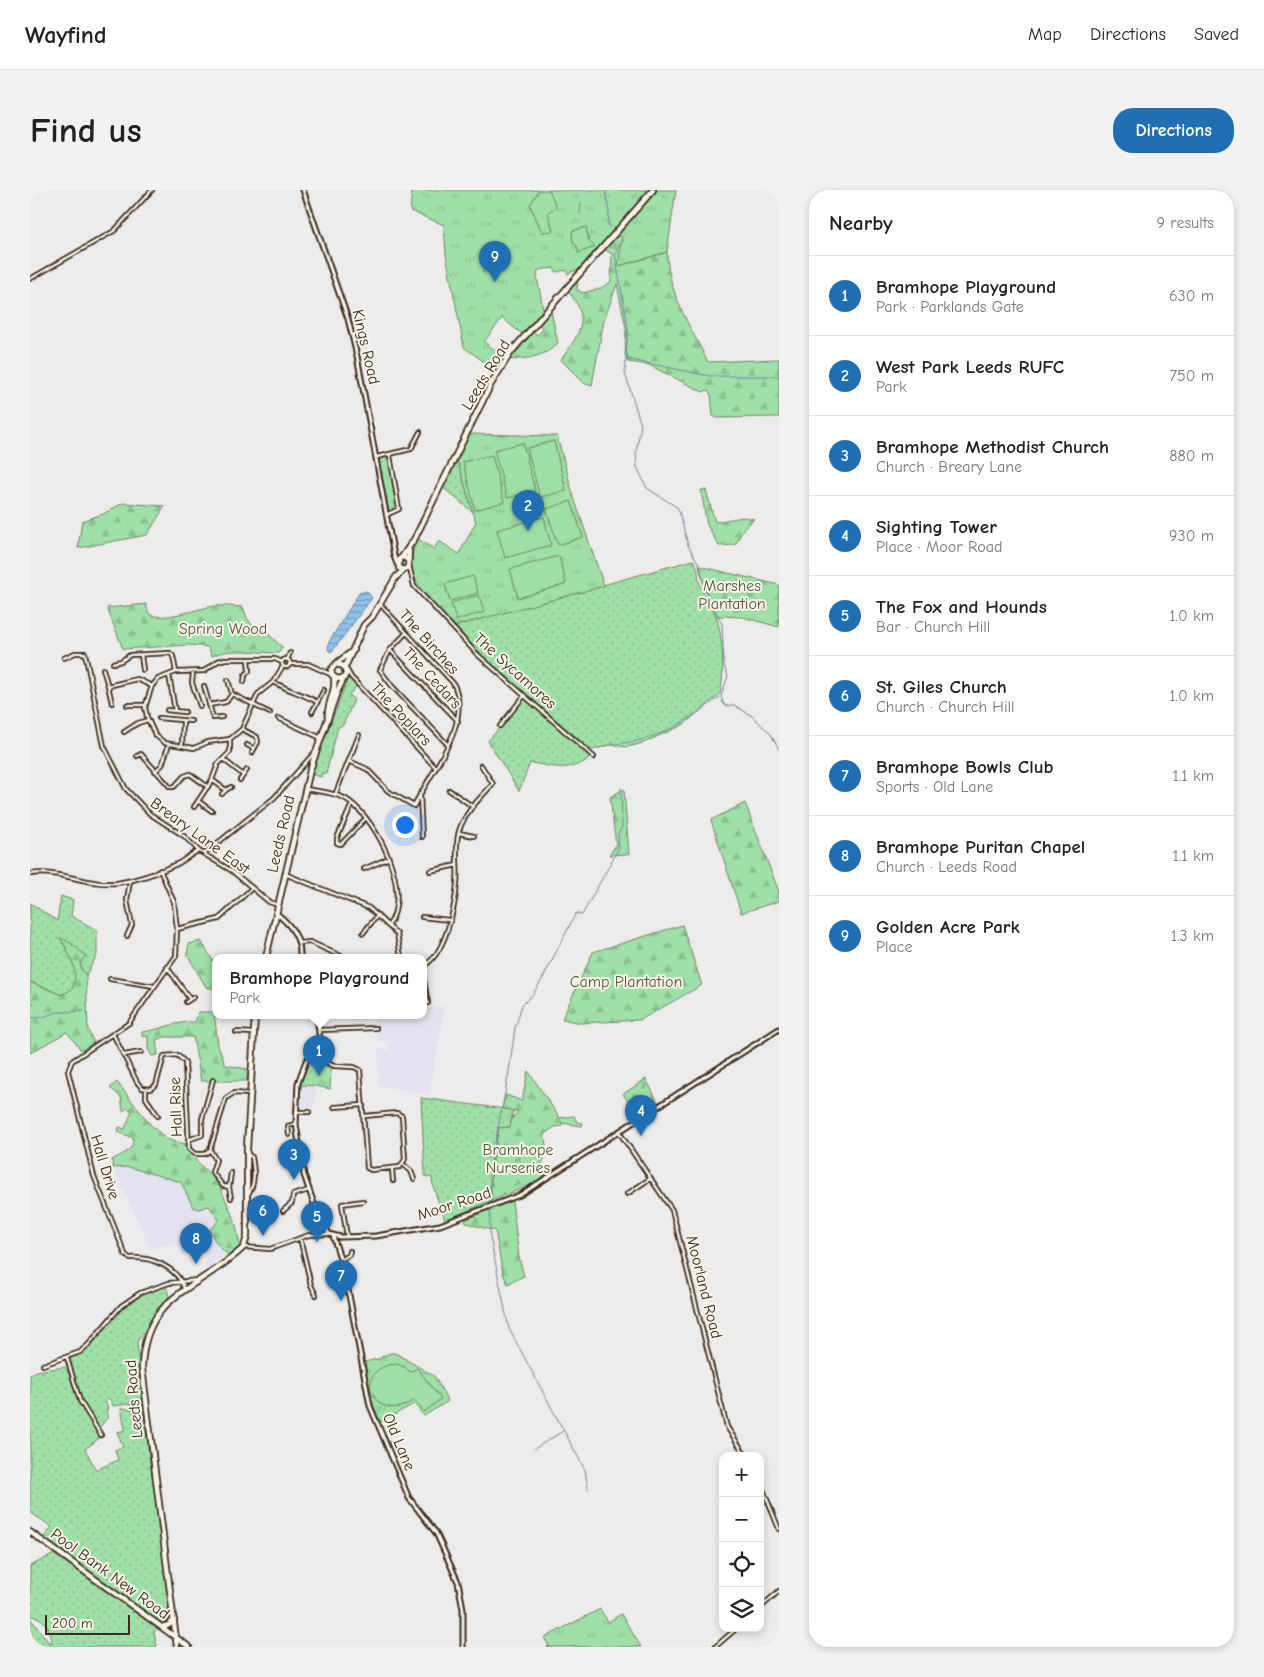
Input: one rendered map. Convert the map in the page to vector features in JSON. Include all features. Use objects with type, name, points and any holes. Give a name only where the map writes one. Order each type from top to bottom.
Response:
[{"type":"highway","name":"Leeds Road","points":[[405,559],[491,384],[506,359],[653,190]]},
{"type":"highway","points":[[396,576],[397,565],[405,559]]},
{"type":"highway","points":[[354,650],[335,664],[331,670],[333,676],[343,678],[364,625],[367,624],[396,576],[404,569],[405,559]]},
{"type":"highway","points":[[397,565],[404,569]]},
{"type":"highway","points":[[335,664],[340,664],[346,668]]},
{"type":"highway","name":"Leeds Road","points":[[328,719],[328,708],[334,685],[333,676]]},
{"type":"highway","name":"Leeds Road","points":[[267,954],[305,789],[316,751],[343,678]]},
{"type":"highway","points":[[244,1247],[247,1236],[249,1094],[255,1019]]},
{"type":"highway","name":"Leeds Road","points":[[177,1647],[142,1362],[143,1349],[151,1326],[172,1297],[244,1247]]},
{"type":"highway","name":"Pool Bank New Road","points":[[30,1532],[189,1647]]},
{"type":"highway","points":[[162,1627],[168,1626],[174,1620]]},
{"type":"street","points":[[30,279],[114,231],[152,190]]},
{"type":"street","name":"Kings Road","points":[[303,190],[348,319],[357,356],[397,565]]},
{"type":"street","points":[[377,457],[411,450],[420,432]]},
{"type":"street","points":[[386,515],[399,509],[390,455]]},
{"type":"street","points":[[393,552],[405,559]]},
{"type":"street","name":"The Sycamores","points":[[405,559],[416,589],[476,654],[594,757]]},
{"type":"street","name":"The Sycamores","points":[[404,569],[410,573]]},
{"type":"street","name":"The Birches","points":[[349,761],[371,772],[388,791],[414,806],[448,745],[458,721],[458,695],[452,683],[380,604]]},
{"type":"street","points":[[406,633],[390,650],[380,668],[382,674],[448,745]]},
{"type":"street","name":"The Cedars","points":[[390,650],[458,721]]},
{"type":"street","name":"Breary Lane East","points":[[64,658],[75,653],[86,653],[104,746],[126,789],[142,808],[184,836],[199,851],[232,871],[268,902],[278,905]]},
{"type":"street","points":[[113,663],[121,661],[130,655],[170,653],[174,656],[176,672]]},
{"type":"street","points":[[290,653],[287,660],[282,662],[275,660],[221,660],[204,671],[193,673],[176,672],[158,679],[152,686],[146,705],[148,720],[155,735],[169,744],[194,748],[208,742],[230,739],[242,729],[258,694],[272,682],[283,666],[289,664],[308,664],[322,668],[333,676]]},
{"type":"street","points":[[141,654],[143,670]]},
{"type":"street","points":[[244,682],[245,675],[249,671],[248,660]]},
{"type":"street","points":[[287,660],[289,664]]},
{"type":"street","points":[[282,662],[283,666]]},
{"type":"street","points":[[322,668],[335,664]]},
{"type":"street","name":"The Poplars","points":[[346,668],[351,677],[435,767]]},
{"type":"street","points":[[103,669],[112,704]]},
{"type":"street","points":[[193,673],[192,683],[200,706]]},
{"type":"street","points":[[169,675],[175,711]]},
{"type":"street","name":"The Poplars","points":[[343,678],[351,677]]},
{"type":"street","points":[[108,686],[137,679],[152,686]]},
{"type":"street","points":[[228,680],[232,694],[270,713]]},
{"type":"street","points":[[272,682],[294,692],[301,693],[317,702]]},
{"type":"street","points":[[204,686],[213,718],[222,716]]},
{"type":"street","points":[[312,712],[324,690]]},
{"type":"street","points":[[210,705],[226,702],[232,694]]},
{"type":"street","points":[[500,726],[524,696]]},
{"type":"street","points":[[127,705],[146,705]]},
{"type":"street","points":[[167,710],[185,712]]},
{"type":"street","points":[[159,718],[191,721]]},
{"type":"street","points":[[278,718],[321,738]]},
{"type":"street","points":[[124,732],[134,725],[148,720]]},
{"type":"street","points":[[182,746],[183,721]]},
{"type":"street","points":[[242,729],[257,737],[258,742],[252,752]]},
{"type":"street","points":[[335,795],[359,735]]},
{"type":"street","points":[[194,807],[212,780],[215,770],[230,752],[230,739]]},
{"type":"street","points":[[155,771],[162,765],[169,744]]},
{"type":"street","points":[[247,746],[254,749]]},
{"type":"street","points":[[205,853],[274,798],[316,751]]},
{"type":"street","points":[[141,754],[170,787],[174,787],[184,776],[190,774],[208,787]]},
{"type":"street","points":[[223,759],[243,776]]},
{"type":"street","points":[[427,963],[439,951],[449,920],[457,884],[459,833],[473,807],[493,784],[481,765]]},
{"type":"street","points":[[240,780],[247,770]]},
{"type":"street","points":[[212,780],[226,790]]},
{"type":"street","points":[[222,794],[231,787]]},
{"type":"street","points":[[305,789],[335,795],[352,804],[366,818],[389,858],[396,882],[397,903],[395,916],[389,925]]},
{"type":"street","points":[[449,790],[473,807]]},
{"type":"street","points":[[420,794],[422,837]]},
{"type":"street","points":[[198,801],[212,811]]},
{"type":"street","points":[[352,804],[337,838],[337,843],[341,844],[366,818]]},
{"type":"street","points":[[459,833],[474,836]]},
{"type":"street","points":[[30,874],[67,875],[94,883],[130,881],[160,870],[199,851]]},
{"type":"street","points":[[364,869],[389,858]]},
{"type":"street","points":[[430,871],[458,865]]},
{"type":"street","points":[[113,1034],[129,1023],[177,952],[174,902],[160,870]]},
{"type":"street","points":[[285,874],[364,904],[389,925],[400,940],[400,954]]},
{"type":"street","points":[[127,936],[132,924],[127,900],[130,881]]},
{"type":"street","points":[[176,929],[219,920],[252,888]]},
{"type":"street","points":[[276,913],[292,928],[300,943],[300,954]]},
{"type":"street","points":[[364,933],[378,915]]},
{"type":"street","points":[[422,917],[449,920]]},
{"type":"street","points":[[300,943],[308,941],[334,954]]},
{"type":"street","points":[[168,967],[189,998]]},
{"type":"street","points":[[110,979],[154,986]]},
{"type":"street","points":[[186,1002],[189,998],[194,997]]},
{"type":"street","points":[[427,997],[428,1003]]},
{"type":"street","points":[[315,1019],[319,1030],[376,1028]]},
{"type":"street","name":"Moor Road","points":[[331,1235],[346,1237],[376,1236],[440,1225],[511,1198],[548,1178],[779,1029]]},
{"type":"street","name":"Old Lane","points":[[319,1030],[318,1048],[306,1061],[298,1083],[295,1112],[304,1175],[323,1224],[331,1235],[341,1260],[370,1406],[409,1498],[436,1533],[458,1582],[462,1610],[463,1647]]},
{"type":"street","points":[[236,1032],[253,1033]]},
{"type":"street","name":"Hall Rise","points":[[113,1034],[137,1082],[146,1089],[154,1088],[159,1081],[162,1058],[171,1054],[183,1059],[186,1066],[189,1149],[196,1154],[205,1154],[210,1150]]},
{"type":"street","name":"Hall Drive","points":[[113,1034],[74,1059],[68,1067],[68,1075],[94,1176],[125,1254],[129,1258],[142,1257],[156,1262],[177,1275],[182,1281]]},
{"type":"street","points":[[124,1055],[141,1052]]},
{"type":"street","points":[[311,1055],[334,1066],[354,1067],[360,1070],[367,1168],[371,1170],[392,1169],[404,1164]]},
{"type":"street","points":[[188,1140],[198,1138],[203,1132],[202,1119],[213,1080]]},
{"type":"street","points":[[146,1089],[146,1098],[158,1116]]},
{"type":"street","points":[[229,1186],[223,1186],[212,1172],[216,1160],[210,1150],[226,1098],[234,1093],[249,1094]]},
{"type":"street","points":[[334,1107],[363,1105]]},
{"type":"street","points":[[295,1112],[309,1112]]},
{"type":"street","points":[[364,1116],[397,1113],[402,1116],[404,1164]]},
{"type":"street","points":[[289,1135],[288,1126],[296,1124]]},
{"type":"street","name":"Moorland Road","points":[[619,1132],[672,1210],[727,1427],[743,1452]]},
{"type":"street","points":[[404,1164],[414,1179]]},
{"type":"street","points":[[392,1169],[393,1181]]},
{"type":"street","points":[[231,1173],[229,1186],[231,1198]]},
{"type":"street","points":[[627,1194],[651,1178]]},
{"type":"street","points":[[283,1210],[292,1203],[292,1196],[309,1190]]},
{"type":"street","points":[[346,1237],[342,1204],[363,1201]]},
{"type":"street","points":[[317,1234],[323,1224]]},
{"type":"street","points":[[244,1247],[270,1248],[317,1234],[331,1235]]},
{"type":"street","points":[[300,1238],[316,1296]]},
{"type":"street","points":[[341,1260],[349,1256],[350,1250]]},
{"type":"street","points":[[43,1365],[67,1358],[88,1346],[121,1306],[130,1300],[162,1285],[198,1280]]},
{"type":"street","points":[[182,1281],[184,1289]]},
{"type":"street","points":[[67,1358],[80,1401],[101,1435]]},
{"type":"street","points":[[764,1492],[779,1529]]},
{"type":"street","points":[[764,1604],[779,1591]]},
{"type":"street","points":[[715,1647],[732,1632]]},
{"type":"shaded area","points":[[427,1007],[445,1007],[429,1095],[378,1085],[378,1049],[389,1050],[389,1042],[377,1041],[374,1019],[427,1019]]},
{"type":"shaded area","points":[[300,1085],[316,1086],[314,1108],[297,1108]]},
{"type":"shaded area","points":[[121,1166],[181,1182],[190,1200],[198,1209],[209,1206],[217,1215],[219,1219],[216,1224],[215,1238],[222,1250],[229,1255],[213,1261],[209,1270],[199,1248],[182,1255],[176,1243],[151,1249],[113,1168]]},
{"type":"green space","points":[[412,190],[649,190],[576,272],[575,270],[568,274],[566,270],[556,272],[554,268],[538,270],[537,277],[543,309],[522,334],[502,318],[484,342],[503,356],[495,370],[464,347],[446,255],[444,225],[410,211]]},
{"type":"green space","points":[[539,190],[549,190],[556,206],[556,208],[548,212],[553,231],[542,232],[530,205]]},
{"type":"green space","points":[[656,190],[676,190],[667,252],[618,266],[622,238],[618,233]]},
{"type":"green space","points":[[586,227],[589,241],[595,247],[578,253],[577,246],[573,242],[572,231]]},
{"type":"green space","points":[[618,233],[622,238],[619,266],[667,252],[668,267],[675,295],[708,362],[779,359],[779,417],[717,418],[713,416],[711,395],[708,390],[703,392],[649,365],[628,362],[625,355],[626,328],[617,284],[604,320],[592,385],[585,384],[561,360],[577,334],[581,318],[580,310],[568,291],[578,279],[577,290],[583,293],[601,288],[611,282],[612,254],[604,249]]},
{"type":"green space","points":[[551,311],[558,343],[542,354],[510,360],[533,332],[538,335],[543,329],[539,324]]},
{"type":"green space","points":[[469,434],[557,436],[574,498],[604,586],[455,626],[427,598],[415,577],[412,565],[413,553],[418,539],[434,549],[439,541],[459,554],[476,522],[457,459]]},
{"type":"green space","points":[[554,441],[566,491],[540,497],[527,448]]},
{"type":"green space","points":[[523,443],[535,491],[507,498],[494,450]]},
{"type":"green space","points":[[492,455],[504,502],[475,510],[463,462]]},
{"type":"green space","points":[[386,456],[389,459],[398,508],[389,512],[378,458]]},
{"type":"green space","points":[[457,459],[473,512],[442,487]]},
{"type":"green space","points":[[701,490],[706,490],[715,522],[743,517],[754,519],[743,530],[735,545],[719,546],[707,525]]},
{"type":"green space","points":[[571,501],[583,537],[558,545],[546,509]]},
{"type":"green space","points":[[123,503],[165,506],[147,535],[78,548],[82,521],[103,514]]},
{"type":"green space","points":[[544,517],[551,545],[505,558],[497,530]]},
{"type":"green space","points":[[559,556],[566,584],[518,598],[510,569]]},
{"type":"green space","points":[[693,560],[698,569],[700,585],[715,612],[718,624],[722,644],[723,666],[720,694],[683,725],[643,743],[628,747],[610,745],[592,750],[491,666],[455,626]]},
{"type":"green space","name":"Marshes Plantation","points":[[699,566],[779,585],[779,627],[742,617],[716,616],[705,589]]},
{"type":"green space","points":[[473,576],[478,593],[450,601],[445,584]]},
{"type":"green space","points":[[479,595],[484,612],[456,620],[451,603]]},
{"type":"green space","name":"Spring Wood","points":[[146,604],[149,614],[155,616],[171,616],[215,606],[243,607],[247,618],[253,626],[261,627],[283,648],[278,653],[236,651],[219,653],[212,656],[208,647],[190,645],[123,649],[107,608]]},
{"type":"green space","points":[[348,678],[357,685],[349,695],[354,700],[343,725],[338,727],[326,774],[322,773],[321,777],[311,774]]},
{"type":"green space","points":[[525,698],[587,753],[590,758],[583,763],[568,767],[530,763],[519,791],[488,741]]},
{"type":"green space","points":[[624,789],[629,854],[609,855],[616,845],[610,797]]},
{"type":"green space","points":[[745,803],[779,892],[779,901],[741,913],[711,820]]},
{"type":"green space","points":[[61,896],[73,900],[71,916],[97,930],[97,955],[86,975],[81,969],[80,962],[86,955],[72,959],[76,974],[73,989],[62,995],[30,982],[30,903],[57,921]]},
{"type":"green space","name":"Camp Plantation","points":[[682,925],[702,985],[640,1020],[581,1023],[562,1019],[593,952]]},
{"type":"green space","points":[[60,938],[69,942],[86,956],[80,962],[81,969],[86,975],[88,1030],[94,1043],[81,1050],[67,1032],[30,1053],[30,1004],[34,1004],[30,1001],[30,982],[62,995],[72,989],[74,982],[73,963]]},
{"type":"green space","points":[[201,941],[212,959],[212,988],[206,987],[187,954],[189,944]]},
{"type":"green space","points":[[199,1012],[212,1012],[212,1019],[215,1019],[218,1045],[225,1065],[247,1069],[247,1081],[201,1081],[193,1037],[163,1037],[156,1040],[158,1055],[152,1056],[148,1049],[148,1036],[142,1037],[142,1032],[181,1023],[195,1022]]},
{"type":"green space","points":[[310,1061],[331,1068],[330,1089],[300,1085]]},
{"type":"green space","name":"Bramhope Nurseries","points":[[528,1071],[560,1118],[574,1116],[577,1122],[583,1123],[582,1126],[561,1123],[562,1126],[555,1127],[544,1134],[546,1145],[542,1152],[544,1159],[541,1166],[547,1174],[530,1185],[491,1201],[491,1170],[499,1128],[510,1127],[512,1118],[518,1112],[502,1108],[506,1095],[522,1101]]},
{"type":"green space","points":[[646,1079],[658,1102],[637,1116],[623,1094]]},
{"type":"green space","points":[[117,1082],[149,1123],[166,1139],[185,1144],[188,1152],[218,1183],[235,1221],[240,1246],[229,1255],[218,1244],[210,1230],[219,1220],[209,1206],[198,1209],[193,1207],[181,1182],[128,1167],[113,1168],[112,1160],[127,1152],[133,1142],[133,1138],[118,1132],[119,1127],[125,1129],[132,1111],[127,1108],[123,1111],[121,1097],[110,1088]]},
{"type":"green space","points":[[421,1098],[513,1110],[510,1127],[499,1128],[491,1170],[491,1201],[445,1220],[435,1194],[432,1178],[425,1176]]},
{"type":"green space","points":[[512,1200],[519,1258],[524,1276],[508,1284],[503,1274],[495,1231],[466,1223],[465,1220]]},
{"type":"green space","points":[[166,1286],[169,1297],[137,1342],[143,1406],[128,1404],[113,1406],[110,1399],[105,1400],[108,1417],[99,1428],[80,1398],[68,1360],[84,1350],[120,1308],[130,1300]]},
{"type":"green space","points":[[395,1353],[434,1376],[448,1401],[424,1416],[414,1404],[380,1422],[369,1393],[364,1362],[382,1358],[382,1356]]},
{"type":"green space","points":[[397,1364],[405,1367],[410,1372],[417,1368],[441,1399],[424,1412],[414,1400],[400,1407],[388,1407],[379,1402],[372,1394],[371,1384],[374,1375],[382,1367]]},
{"type":"green space","points":[[65,1367],[77,1398],[101,1437],[85,1449],[96,1470],[118,1460],[115,1450],[123,1447],[117,1432],[125,1430],[121,1408],[143,1411],[158,1511],[170,1617],[166,1623],[163,1624],[43,1538],[52,1527],[30,1512],[30,1375],[36,1371]]},
{"type":"green space","points":[[54,1554],[158,1628],[154,1632],[157,1647],[30,1647],[30,1618],[50,1644],[52,1639],[47,1626],[42,1620],[30,1616],[30,1566]]},
{"type":"green space","points":[[600,1609],[608,1622],[621,1614],[641,1647],[547,1647],[549,1646],[544,1638]]},
{"type":"water","points":[[367,591],[372,598],[331,652],[328,650],[329,642],[359,593]]},
{"type":"waterway","points":[[605,190],[609,212],[608,225],[611,226]]},
{"type":"waterway","points":[[580,214],[581,203]]},
{"type":"waterway","points":[[621,241],[615,254],[628,328],[625,373],[641,425],[636,452],[637,467],[647,488],[678,508],[688,545],[700,566],[705,589],[722,624],[724,666],[728,676],[721,696],[723,703],[726,706],[734,705],[752,716],[770,733],[779,749]]},
{"type":"waterway","points":[[627,359],[710,376],[779,376]]},
{"type":"waterway","points":[[611,744],[643,739],[669,730],[720,697]]},
{"type":"waterway","points":[[588,1489],[585,1470],[509,1329],[490,1237],[490,1169],[509,1072],[515,1028],[522,1005],[533,994],[544,976],[576,913],[582,915],[619,848],[618,834],[622,827],[621,788]]},
{"type":"waterway","points":[[30,1017],[39,1018],[57,1012],[84,1011]]},
{"type":"waterway","points":[[534,1449],[563,1431]]},
{"type":"place","name":"Golden Acre Park","points":[[495,282]]},
{"type":"place","name":"West Park Leeds RUFC","points":[[528,531]]},
{"type":"place","name":"Bramhope Playground","points":[[319,1076]]},
{"type":"place","name":"Sighting Tower","points":[[641,1136]]},
{"type":"place","name":"Bramhope Methodist Church","points":[[294,1180]]},
{"type":"place","name":"St. Giles Church","points":[[263,1236]]},
{"type":"place","name":"The Fox and Hounds","points":[[317,1242]]},
{"type":"place","name":"Bramhope Puritan Chapel","points":[[196,1264]]},
{"type":"place","name":"Bramhope Bowls Club","points":[[341,1301]]}]
